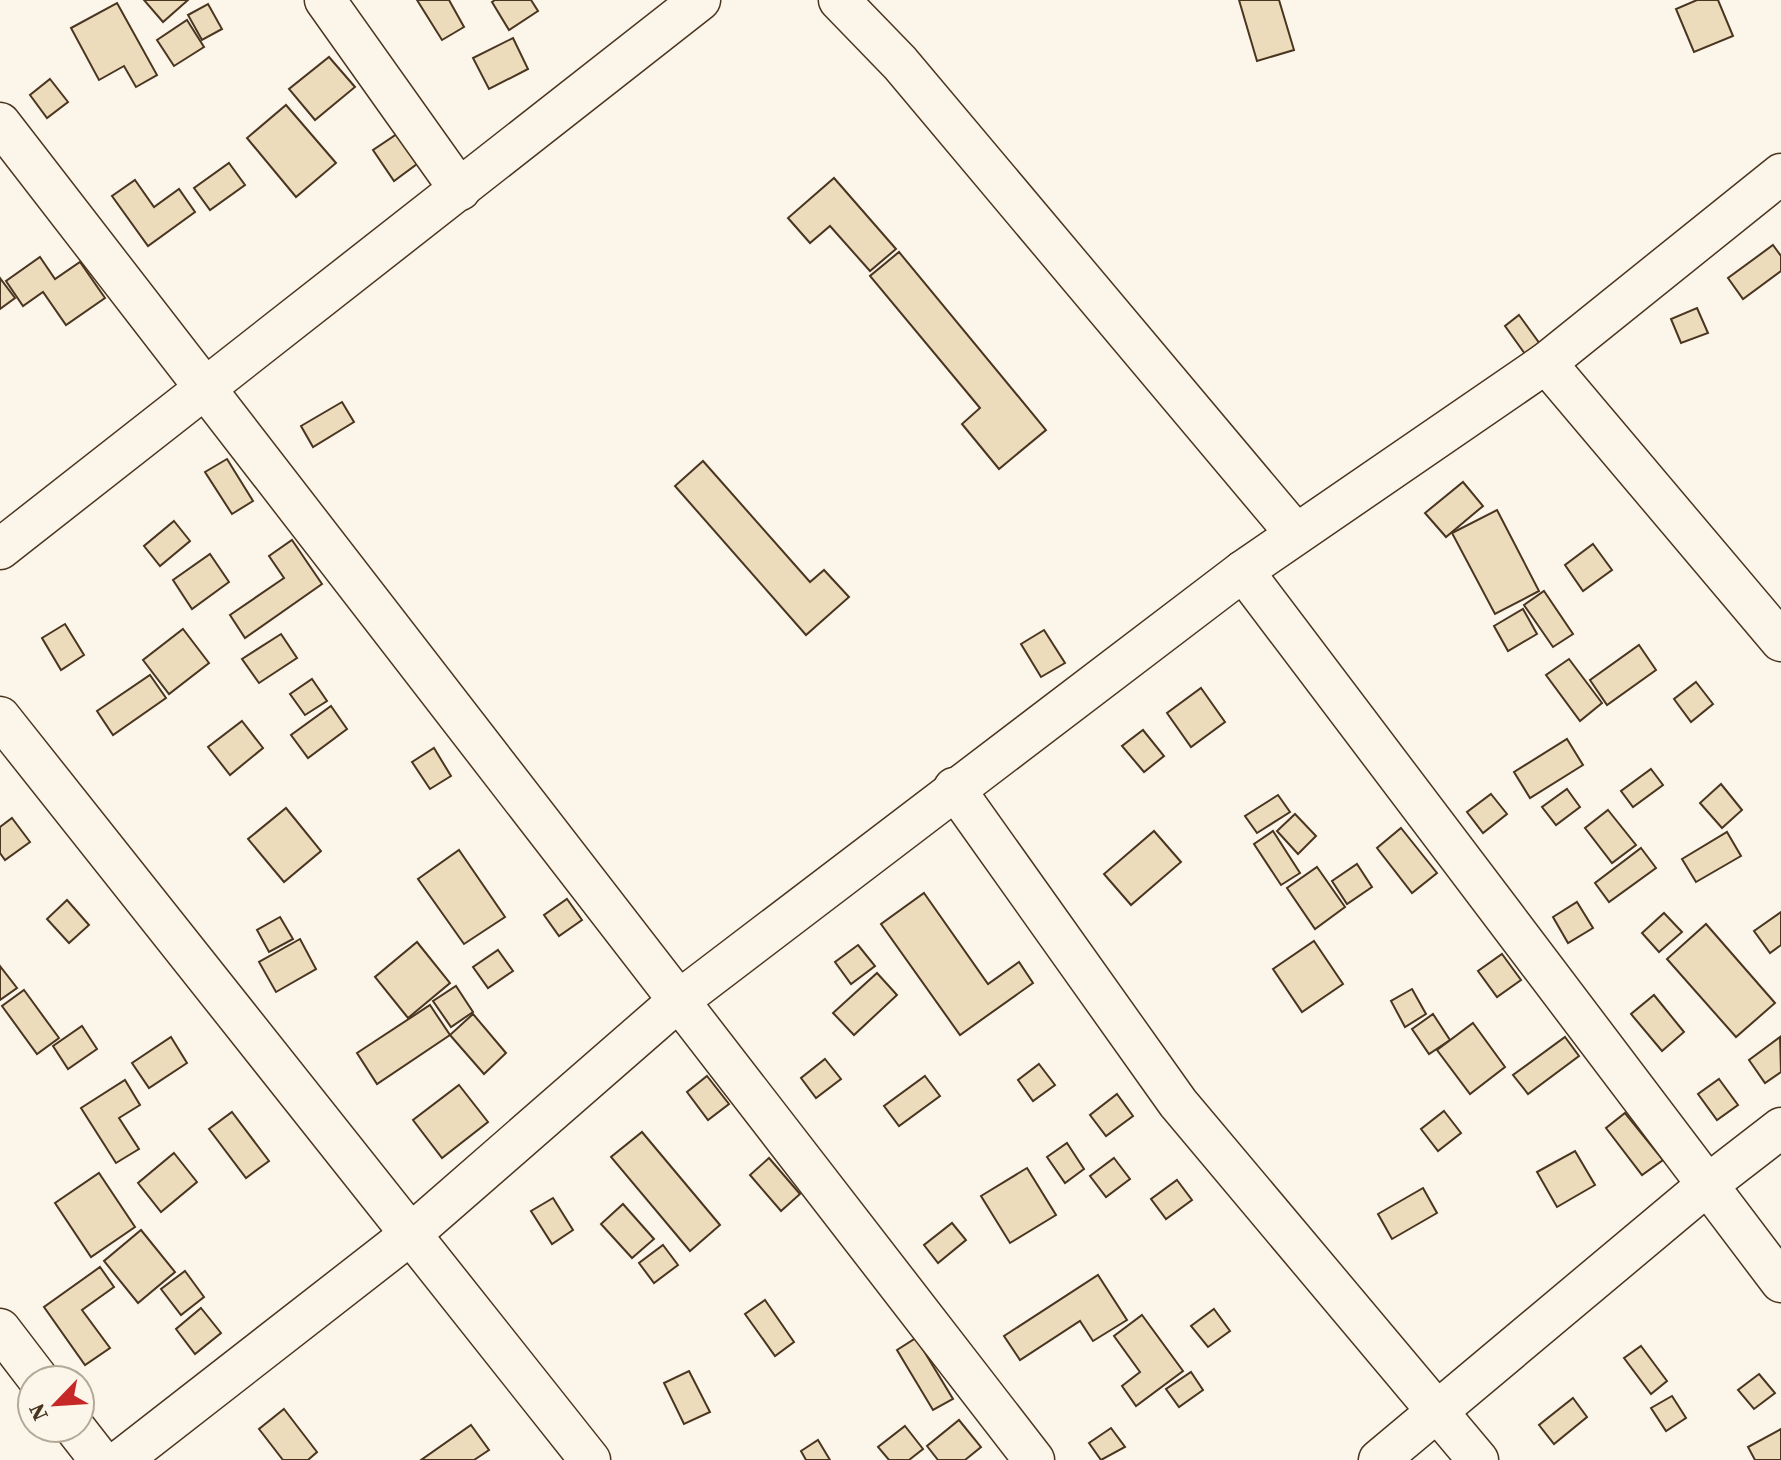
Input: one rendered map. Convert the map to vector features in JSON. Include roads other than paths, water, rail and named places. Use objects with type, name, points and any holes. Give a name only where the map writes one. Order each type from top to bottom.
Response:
[{"type":"street","points":[[325,0],[460,190]]},
{"type":"street","points":[[0,549],[700,0]]},
{"type":"street","points":[[839,0],[900,63],[1296,534]]},
{"type":"street","points":[[0,123],[1034,1460]]},
{"type":"street","points":[[121,1460],[411,1234],[677,1002],[954,788],[1243,571],[1546,363],[1781,174]]},
{"type":"street","points":[[1546,363],[1781,641]]},
{"type":"street","points":[[1243,571],[1781,1282]]},
{"type":"street","points":[[0,717],[590,1460]]},
{"type":"street","points":[[954,788],[1178,1103],[1478,1460]]},
{"type":"street","points":[[1379,1460],[1706,1186],[1781,1128]]},
{"type":"street","points":[[0,1329],[27,1364]]},
{"type":"street","points":[[88,1444],[100,1460]]}]
